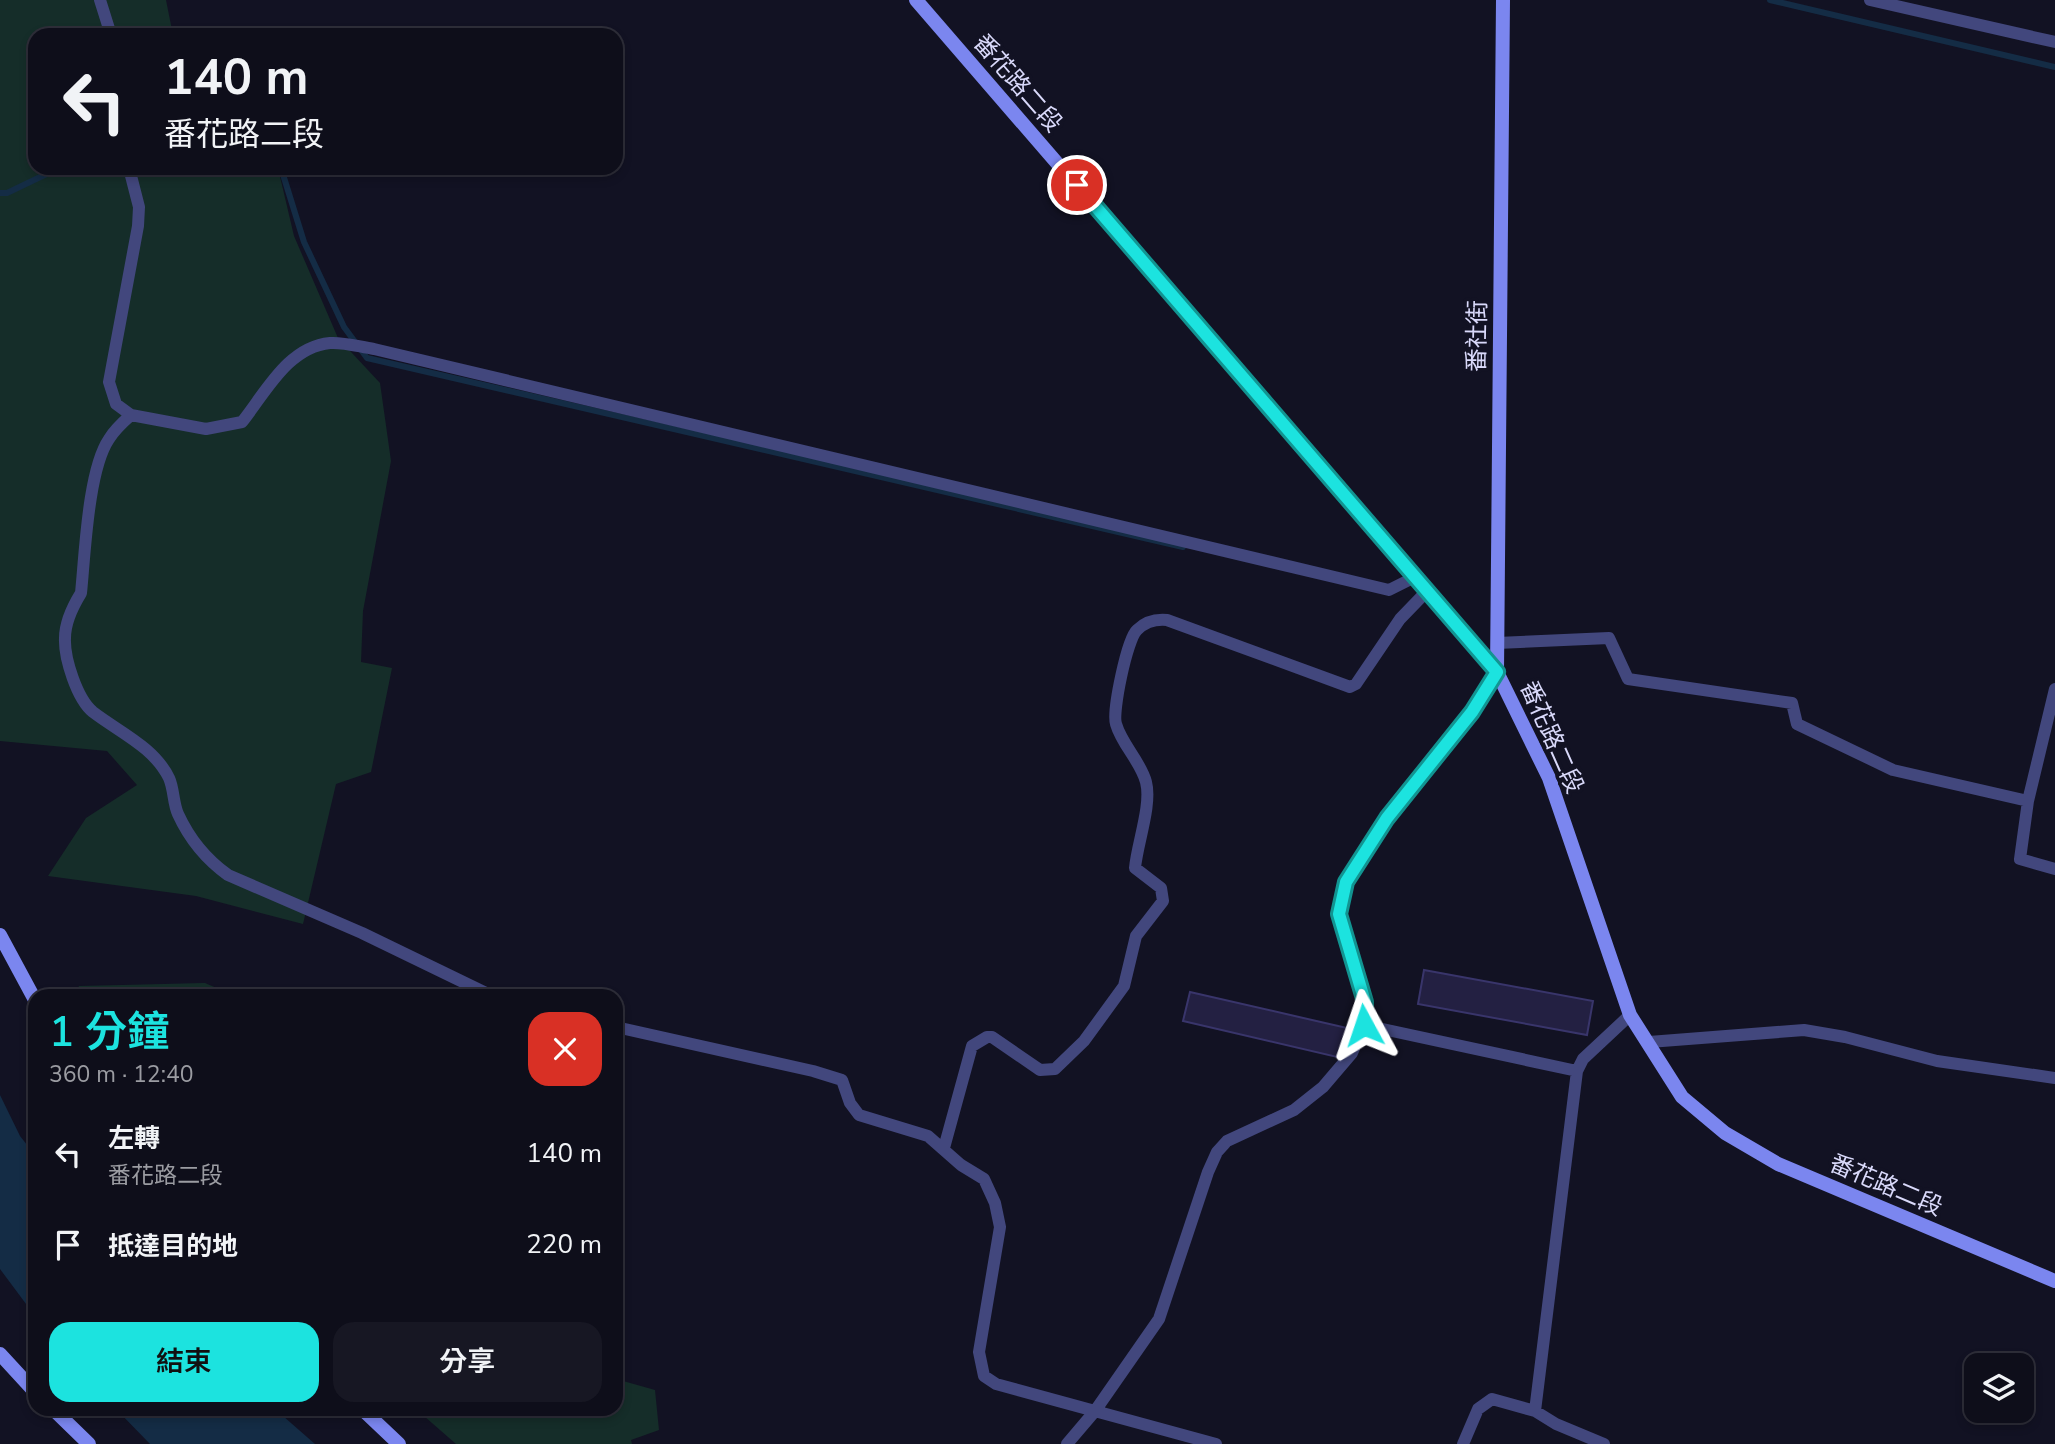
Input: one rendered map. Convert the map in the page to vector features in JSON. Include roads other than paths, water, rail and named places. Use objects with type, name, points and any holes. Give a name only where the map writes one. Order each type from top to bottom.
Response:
[{"type":"main road","name":"番花路二段","points":[[916,0],[1417,576],[1497,672],[1549,779],[1630,1015],[1682,1097],[1725,1133],[1767,1158],[2055,1281]]},
{"type":"main road","name":"番社街","points":[[1497,672],[1503,0]]},
{"type":"main road","points":[[0,935],[29,989]]},
{"type":"main road","points":[[0,1354],[28,1384]]},
{"type":"main road","points":[[59,1416],[89,1444]]},
{"type":"main road","points":[[369,1416],[399,1444]]},
{"type":"lane","points":[[100,0],[109,28]]},
{"type":"lane","points":[[1870,0],[2055,42]]},
{"type":"lane","points":[[131,175],[139,207],[138,226],[109,382],[116,404],[131,415],[206,429],[242,422],[291,359],[307,348],[332,343],[349,345],[1389,590],[1417,576]]},
{"type":"lane","points":[[131,415],[108,440],[96,470],[81,593],[72,607],[65,638],[67,659],[76,687],[90,710],[151,753],[170,778],[177,813],[209,861],[228,875],[362,933],[478,989]]},
{"type":"lane","points":[[944,1148],[972,1046],[992,1037],[1033,1067],[1040,1070],[1055,1069],[1084,1041],[1124,986],[1136,936],[1163,901],[1161,888],[1135,869],[1145,812],[1146,783],[1115,722],[1125,656],[1136,631],[1155,619],[1167,620],[1350,687],[1356,684],[1400,619],[1428,590]]},
{"type":"lane","points":[[1497,643],[1609,638],[1628,679],[1792,703],[1797,724],[1893,770],[2028,801]]},
{"type":"lane","points":[[1067,1444],[1095,1411],[1159,1319],[1217,1152],[1227,1141],[1294,1110],[1324,1087],[1352,1053],[1364,1025],[1365,1002],[1339,914],[1346,882],[1387,818],[1472,712],[1497,672]]},
{"type":"lane","points":[[2055,689],[2028,801],[2020,859],[2055,869]]},
{"type":"lane","points":[[1535,1411],[1577,1071],[1583,1059],[1630,1015]]},
{"type":"lane","points":[[1364,1025],[1577,1071]]},
{"type":"lane","points":[[623,1029],[813,1071],[842,1080],[850,1102],[859,1115],[928,1136],[961,1165],[984,1179],[995,1203],[1000,1227],[979,1352],[984,1376],[996,1384],[1216,1444]]},
{"type":"lane","points":[[1649,1042],[1804,1030],[1845,1037],[1937,1061],[2055,1077]]},
{"type":"lane","points":[[1463,1444],[1478,1409],[1492,1399],[1535,1411],[1556,1424],[1604,1444]]},
{"type":"water","points":[[0,1095],[20,1136],[28,1146],[28,1307],[0,1269]]},
{"type":"water","points":[[123,1416],[283,1416],[315,1444],[150,1444]]},
{"type":"waterway","points":[[1770,0],[2055,67]]},
{"type":"waterway","points":[[0,193],[7,193],[44,175]]},
{"type":"waterway","points":[[283,175],[304,242],[344,327],[367,358],[1183,547]]}]
